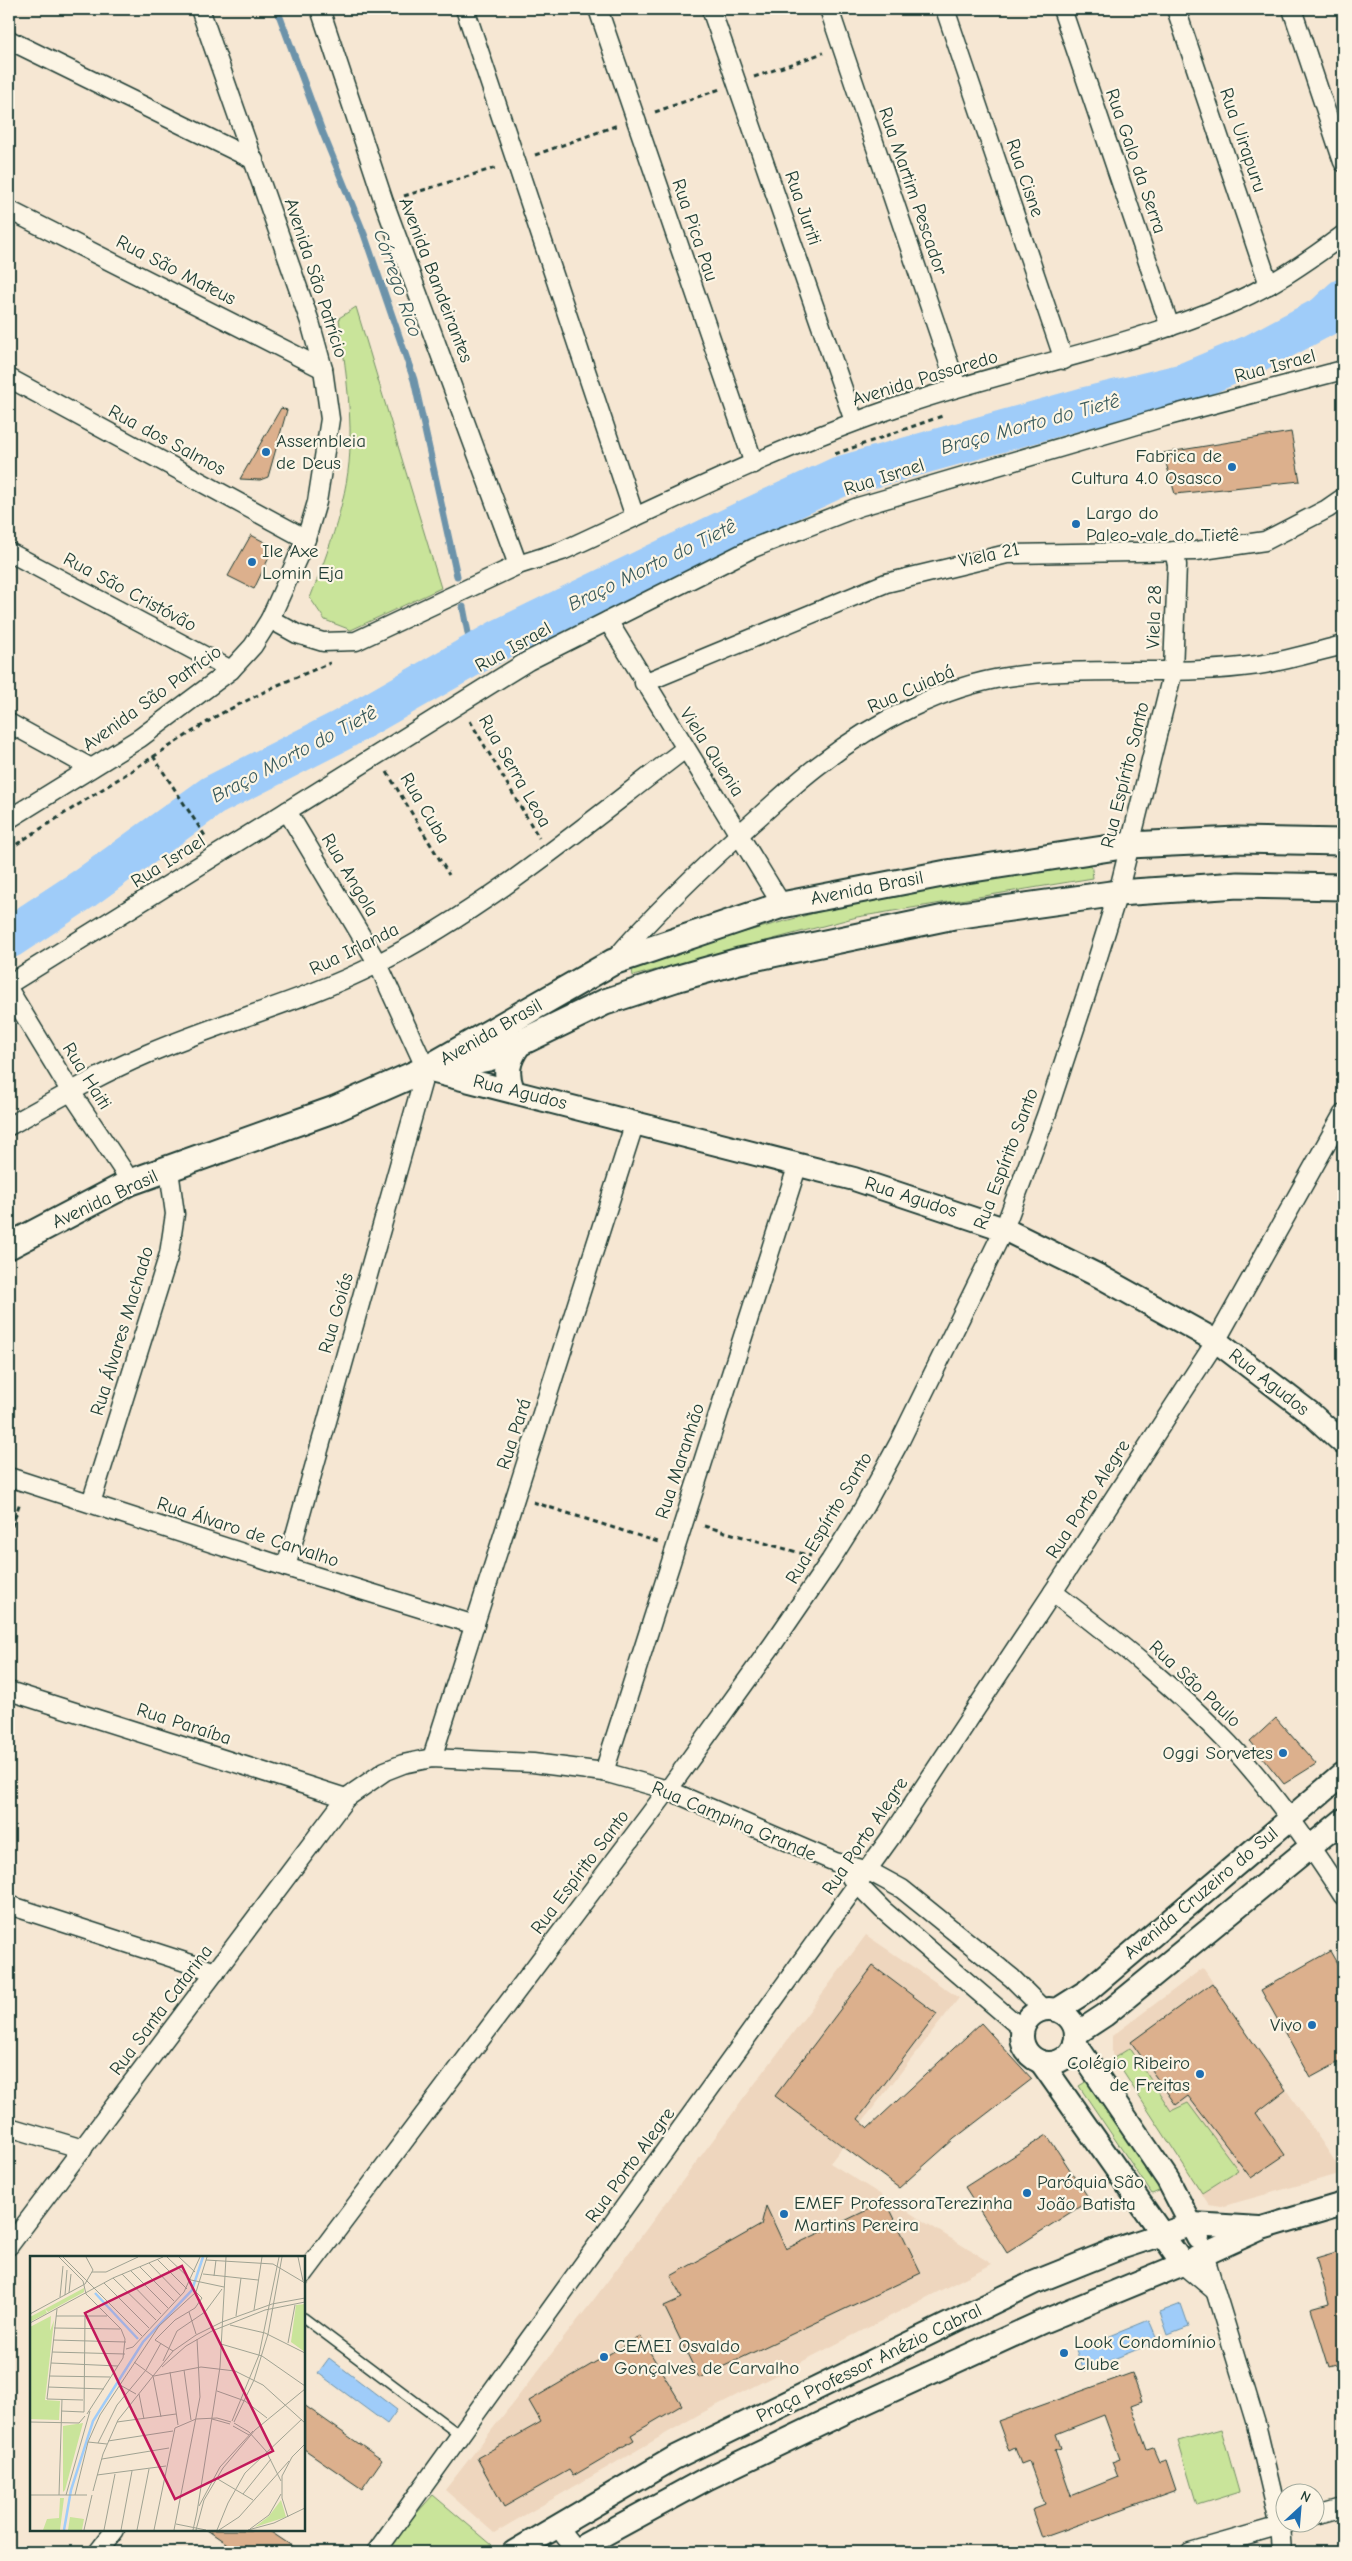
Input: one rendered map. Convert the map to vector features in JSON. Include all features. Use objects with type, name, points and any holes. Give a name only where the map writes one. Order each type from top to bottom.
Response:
[{"type":"main road","name":"Avenida Brasil","points":[[9,1246],[131,1182],[169,1170],[243,1140],[335,1109],[426,1070],[613,962],[782,905],[938,875],[1129,845],[1237,840],[1343,842]]},
{"type":"main road","name":"Avenida Brasil","points":[[426,1070],[489,1058],[605,1002],[675,979],[739,961],[954,916],[1118,893],[1238,885],[1343,887]]},
{"type":"main road","points":[[511,1089],[507,1078],[507,1067],[517,1046]]},
{"type":"street","name":"Avenida São Patrício","points":[[9,818],[140,738],[231,670],[253,646],[270,619],[306,539],[317,502],[330,419],[323,369],[310,322],[200,9]]},
{"type":"street","name":"Avenida Bandeirantes","points":[[320,9],[384,202],[518,565]]},
{"type":"street","points":[[465,9],[518,161],[636,518]]},
{"type":"street","name":"Rua Pica Pau","points":[[598,9],[754,464]]},
{"type":"street","name":"Rua Juriti","points":[[711,9],[854,421]]},
{"type":"street","name":"Rua Martim Pescador","points":[[829,9],[957,387]]},
{"type":"street","name":"Rua Cisne","points":[[945,9],[1064,360]]},
{"type":"street","name":"Rua Galo da Serra","points":[[1062,9],[1170,328]]},
{"type":"street","name":"Rua Uirapuru","points":[[1176,9],[1269,285]]},
{"type":"street","points":[[1292,9],[1343,162]]},
{"type":"street","points":[[9,40],[254,160]]},
{"type":"street","name":"Rua São Mateus","points":[[9,210],[323,369]]},
{"type":"street","name":"Avenida Passaredo","points":[[270,619],[297,634],[323,642],[356,641],[518,565],[562,552],[754,464],[854,421],[957,387],[1064,360],[1170,328],[1228,305],[1269,285],[1343,235]]},
{"type":"street","name":"Rua Israel","points":[[9,984],[528,661],[753,548],[858,506],[1164,417],[1343,370]]},
{"type":"street","name":"Rua dos Salmos","points":[[9,378],[306,539]]},
{"type":"street","points":[[644,683],[886,583],[926,572],[1007,554],[1176,558],[1196,551],[1265,541],[1327,509],[1343,498]]},
{"type":"street","name":"Rua São Cristóvão","points":[[9,552],[231,670]]},
{"type":"street","name":"Viela 28","points":[[1173,671],[1176,558]]},
{"type":"street","name":"Viela Quenia","points":[[608,621],[644,683],[740,834],[782,905]]},
{"type":"street","name":"Rua Cuiabá","points":[[613,962],[669,899],[824,760],[895,716],[933,699],[1005,677],[1110,671],[1173,671],[1258,665],[1343,645]]},
{"type":"street","name":"Rua Espírito Santo","points":[[305,2273],[668,1790],[830,1561],[864,1507],[901,1439],[1004,1229],[1067,1056],[1118,893],[1173,671]]},
{"type":"street","points":[[9,723],[91,768]]},
{"type":"street","name":"Rua Irlanda","points":[[9,1126],[147,1054],[321,990],[378,964],[451,923],[548,854],[685,749]]},
{"type":"street","name":"Rua Angola","points":[[287,811],[378,964],[426,1070]]},
{"type":"street","name":"Rua Haiti","points":[[9,990],[71,1092],[131,1182]]},
{"type":"street","name":"Rua Agudos","points":[[426,1070],[511,1089],[798,1164],[862,1182],[1004,1229],[1099,1276],[1216,1340],[1309,1412],[1343,1442]]},
{"type":"street","name":"Rua Goiás","points":[[286,1567],[426,1070]]},
{"type":"street","name":"Rua Porto Alegre","points":[[376,2552],[869,1871],[1054,1592],[1216,1340],[1343,1114]]},
{"type":"street","name":"Rua Pará","points":[[432,1758],[636,1122]]},
{"type":"street","name":"Rua Maranhão","points":[[604,1772],[798,1164]]},
{"type":"street","name":"Rua Álvares Machado","points":[[91,1503],[169,1254],[175,1214],[169,1170]]},
{"type":"street","name":"Rua Álvaro de Carvalho","points":[[9,1477],[286,1567],[475,1625]]},
{"type":"street","name":"Rua São Paulo","points":[[1054,1592],[1114,1639],[1230,1744],[1311,1846],[1343,1896]]},
{"type":"street","name":"Rua Paraíba","points":[[9,1691],[346,1798]]},
{"type":"street","name":"Rua Campina Grande","points":[[346,1798],[385,1771],[403,1764],[432,1758],[533,1763],[604,1772],[668,1790],[835,1862],[869,1871],[902,1889],[1050,2010]]},
{"type":"street","name":"Avenida Cruzeiro do Sul","points":[[1050,2010],[1086,1991],[1343,1774]]},
{"type":"street","name":"Rua Santa Catarina","points":[[9,2246],[346,1798]]},
{"type":"street","name":"Avenida Cruzeiro do Sul","points":[[1076,2038],[1343,1820]]},
{"type":"street","name":"Rua Campina Grande","points":[[835,1862],[858,1886],[1023,2030]]},
{"type":"street","points":[[9,1905],[216,1972]]},
{"type":"street","points":[[1214,2290],[1183,2264],[1041,2062],[1028,2053],[1024,2046],[1023,2030],[1030,2017],[1050,2010],[1070,2019],[1076,2038],[1168,2180],[1193,2224],[1204,2254],[1256,2424],[1274,2489]]},
{"type":"street","points":[[1041,2062],[1058,2061],[1072,2051],[1076,2038]]},
{"type":"street","points":[[9,2127],[83,2149]]},
{"type":"street","points":[[1193,2224],[1262,2228],[1343,2204]]},
{"type":"street","name":"Praça Professor Anézio Cabral","points":[[557,2526],[674,2458],[1033,2283],[1120,2248],[1193,2224]]},
{"type":"street","name":"Praça Professor Anézio Cabral","points":[[575,2551],[706,2479],[860,2405],[1042,2322],[1183,2264],[1262,2228]]},
{"type":"street","points":[[1324,2513],[1343,2508]]},
{"type":"street","points":[[514,2552],[557,2526],[575,2551]]},
{"type":"street","points":[[1190,2552],[1274,2528]]},
{"type":"street","points":[[98,2552],[114,2531]]},
{"type":"street","points":[[1282,2552],[1283,2534]]},
{"type":"lane","points":[[305,2319],[461,2436]]},
{"type":"path","points":[[384,202],[518,161],[842,46]]},
{"type":"path","points":[[827,456],[949,414]]},
{"type":"path","points":[[9,848],[220,714],[278,685],[331,662]]},
{"type":"path","name":"Rua Serra Leoa","points":[[459,703],[548,854]]},
{"type":"path","points":[[140,738],[183,798],[210,844]]},
{"type":"path","name":"Rua Cuba","points":[[376,755],[449,875]]},
{"type":"path","points":[[9,1535],[27,1483]]},
{"type":"path","points":[[516,1497],[675,1548]]},
{"type":"path","points":[[684,1520],[830,1561]]},
{"type":"shaded area","name":"EMEF ProfessoraTerezinha Martins Pereira","points":[[866,1935],[959,1998],[830,2163],[992,2264],[698,2415],[494,2533],[445,2490],[595,2298]]},
{"type":"shaded area","name":"Colégio Ribeiro de Freitas","points":[[1203,1968],[1343,2173],[1220,2207],[1209,2205],[1112,2055],[1112,2036]]},
{"type":"green space","points":[[356,307],[441,588],[351,630],[325,620],[310,598],[331,542],[346,482],[350,444],[349,412],[339,318]]},
{"type":"green space","points":[[1091,862],[1093,878],[857,917],[633,976],[631,963],[855,902]]},
{"type":"green space","points":[[1130,2048],[1171,2111],[1188,2103],[1238,2170],[1202,2193],[1114,2058]]},
{"type":"green space","points":[[1087,2081],[1161,2190],[1152,2194],[1079,2086]]},
{"type":"green space","points":[[1221,2429],[1239,2492],[1197,2505],[1178,2441]]},
{"type":"green space","points":[[433,2495],[492,2545],[482,2552],[382,2552]]},
{"type":"water","points":[[1181,2304],[1189,2327],[1168,2335],[1160,2312]]},
{"type":"water","points":[[1149,2320],[1158,2341],[1084,2371],[1076,2350]]},
{"type":"water","points":[[329,2358],[397,2410],[387,2424],[318,2373]]},
{"type":"building","name":"Assembleia de Deus","points":[[281,408],[287,410],[268,477],[260,480],[240,479]]},
{"type":"building","name":"Fabrica de Cultura 4.0 Osasco","points":[[1291,432],[1300,481],[1175,494],[1163,453]]},
{"type":"building","name":"Ile Axe Lomin Eja","points":[[251,535],[274,547],[254,589],[228,576]]},
{"type":"building","name":"Oggi Sorvetes","points":[[1276,1718],[1316,1764],[1284,1784],[1250,1742]]},
{"type":"building","name":"Vivo","points":[[1330,1951],[1343,1974],[1343,2060],[1310,2078],[1261,1990]]},
{"type":"building","points":[[873,1966],[937,2014],[858,2119],[868,2128],[981,2023],[1032,2079],[954,2139],[899,2188],[775,2096]]},
{"type":"building","points":[[1212,1983],[1286,2090],[1256,2113],[1285,2155],[1251,2178],[1188,2096],[1176,2105],[1131,2042]]},
{"type":"building","name":"Paróquia São João Batista","points":[[1047,2135],[1090,2200],[1007,2253],[965,2187]]},
{"type":"building","points":[[886,2201],[921,2273],[699,2378],[664,2306],[682,2298],[671,2276],[761,2225],[766,2206],[786,2249]]},
{"type":"building","points":[[1343,2250],[1343,2363],[1329,2367],[1311,2308],[1329,2303],[1316,2258]]},
{"type":"building","points":[[640,2336],[682,2405],[631,2435],[634,2440],[573,2476],[569,2470],[504,2507],[477,2458],[541,2422],[529,2401]]},
{"type":"building","points":[[1132,2373],[1142,2401],[1131,2405],[1147,2450],[1153,2448],[1159,2462],[1166,2460],[1176,2490],[1042,2538],[1032,2510],[1045,2505],[1029,2461],[1021,2464],[1015,2448],[1009,2451],[998,2421]],"holes":[[[1104,2415],[1120,2459],[1112,2462],[1118,2477],[1071,2496],[1055,2450],[1061,2448],[1056,2434]]]},
{"type":"building","points":[[305,2406],[382,2460],[362,2489],[305,2450]]},
{"type":"building","points":[[208,2531],[270,2531],[301,2552],[239,2552]]},
{"type":"waterway","name":"Córrego Rico","points":[[277,9],[322,131],[364,234],[414,380],[457,576]]},
{"type":"waterway","name":"Braço Morto do Tietê","points":[[9,938],[85,888],[212,796],[342,730],[501,639],[753,517],[839,477],[1084,408],[1183,384],[1252,355],[1325,316],[1343,299]]},
{"type":"waterway","name":"Córrego Rico","points":[[463,607],[472,654]]},
{"type":"place","name":"Assembleia de Deus","points":[[266,452]]},
{"type":"place","name":"Fabrica de Cultura 4.0 Osasco","points":[[1232,467]]},
{"type":"place","name":"Largo do Paleo-vale do Tietê","points":[[1076,524]]},
{"type":"place","name":"Ile Axe Lomin Eja","points":[[252,562]]},
{"type":"place","name":"Oggi Sorvetes","points":[[1283,1753]]},
{"type":"place","name":"Vivo","points":[[1312,2025]]},
{"type":"place","name":"Colégio Ribeiro de Freitas","points":[[1200,2074]]},
{"type":"place","name":"Paróquia São João Batista","points":[[1027,2193]]},
{"type":"place","name":"EMEF ProfessoraTerezinha Martins Pereira","points":[[784,2214]]},
{"type":"place","name":"Look Condomínio Clube","points":[[1064,2353]]},
{"type":"place","name":"CEMEI Osvaldo Gonçalves de Carvalho","points":[[604,2357]]}]
